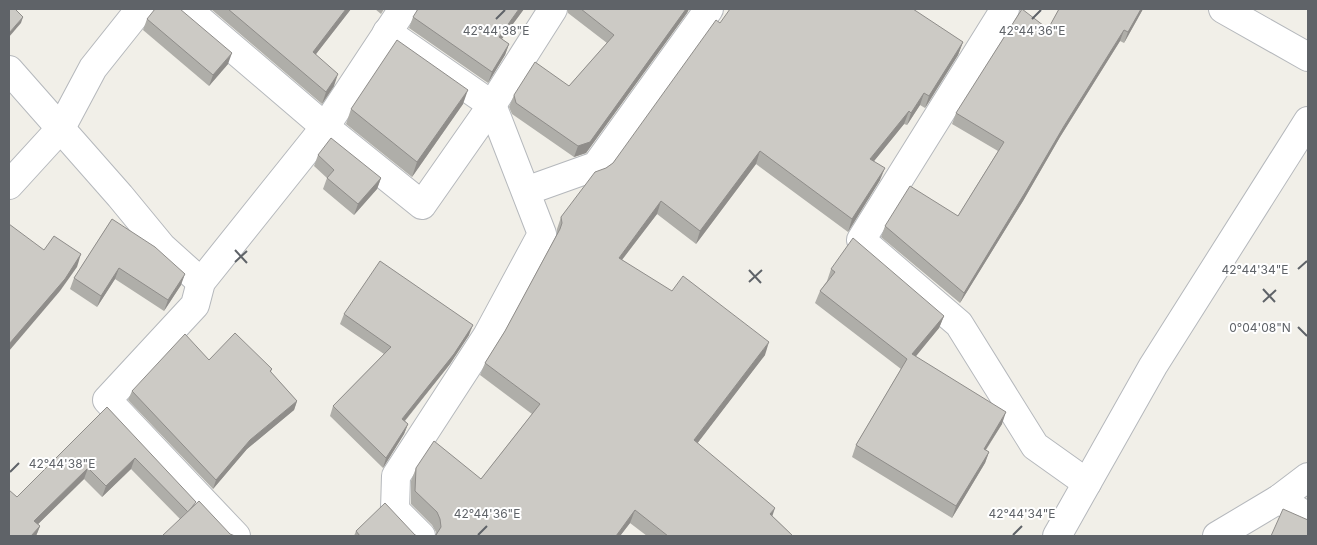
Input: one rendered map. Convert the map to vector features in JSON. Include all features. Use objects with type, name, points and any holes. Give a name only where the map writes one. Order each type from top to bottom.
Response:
[{"type":"street","points":[[9,184],[61,128],[93,68],[140,9]]},
{"type":"street","points":[[187,9],[325,127],[422,206],[492,105],[553,9]]},
{"type":"street","points":[[236,536],[107,400],[196,305],[201,282],[325,127],[403,9]]},
{"type":"street","points":[[526,191],[596,166],[709,9]]},
{"type":"street","points":[[1005,9],[861,240],[959,324],[1035,446],[1087,483]]},
{"type":"street","points":[[1223,9],[1308,57]]},
{"type":"street","points":[[387,32],[492,105],[542,234],[487,336],[396,476],[395,510],[421,536]]},
{"type":"street","points":[[9,70],[120,196],[162,247],[201,282]]},
{"type":"street","points":[[1057,536],[1153,366],[1308,120]]},
{"type":"street","points":[[1217,536],[1279,499],[1308,477]]},
{"type":"street","points":[[1279,499],[1308,517]]},
{"type":"building","points":[[9,9],[15,9],[23,17],[9,33]]},
{"type":"building","points":[[155,9],[180,9],[232,53],[213,75],[147,19]]},
{"type":"building","points":[[228,9],[346,9],[313,52],[338,74],[326,92]]},
{"type":"building","points":[[418,9],[519,9],[499,37],[509,44],[492,72],[413,17]]},
{"type":"building","points":[[581,9],[686,9],[590,142],[578,146],[516,103],[514,95],[535,62],[569,86],[614,35]]},
{"type":"building","points":[[730,9],[913,9],[963,42],[929,96],[924,93],[911,113],[909,111],[870,159],[885,168],[852,219],[760,151],[700,231],[661,201],[619,258],[672,291],[683,276],[769,342],[694,440],[775,508],[770,514],[793,536],[668,536],[635,510],[616,536],[434,536],[441,527],[440,519],[437,512],[415,491],[416,468],[434,441],[481,479],[540,404],[485,363],[505,331],[560,229],[561,217],[595,172],[613,163],[716,20],[720,23]]},
{"type":"building","points":[[1022,9],[1048,29],[1059,9],[1141,9],[1128,32],[1124,30],[1064,126],[964,293],[885,226],[910,186],[958,216],[1004,142],[956,113]]},
{"type":"building","points":[[397,40],[468,90],[417,162],[351,109]]},
{"type":"building","points":[[331,138],[381,178],[358,204],[327,178],[334,170],[318,155]]},
{"type":"building","points":[[112,219],[155,247],[185,274],[168,300],[119,268],[101,296],[74,278]]},
{"type":"building","points":[[9,224],[44,250],[54,236],[81,254],[65,279],[9,344]]},
{"type":"building","points":[[853,238],[944,316],[912,354],[1006,412],[984,449],[989,452],[956,506],[856,445],[907,359],[820,291],[835,272],[831,269]]},
{"type":"building","points":[[380,261],[473,325],[454,354],[402,419],[408,424],[386,458],[333,406],[391,347],[344,314]]},
{"type":"building","points":[[235,333],[272,369],[270,371],[297,401],[250,440],[216,480],[132,391],[185,334],[209,360]]},
{"type":"building","points":[[107,407],[196,502],[188,512],[135,458],[106,486],[88,468],[34,521],[40,526],[31,536],[9,536],[9,490],[17,497]]},
{"type":"building","points":[[199,501],[230,534],[235,536],[162,536]]},
{"type":"building","points":[[385,503],[418,536],[360,536],[356,531]]},
{"type":"building","points":[[1283,509],[1308,520],[1308,536],[1271,536]]}]
